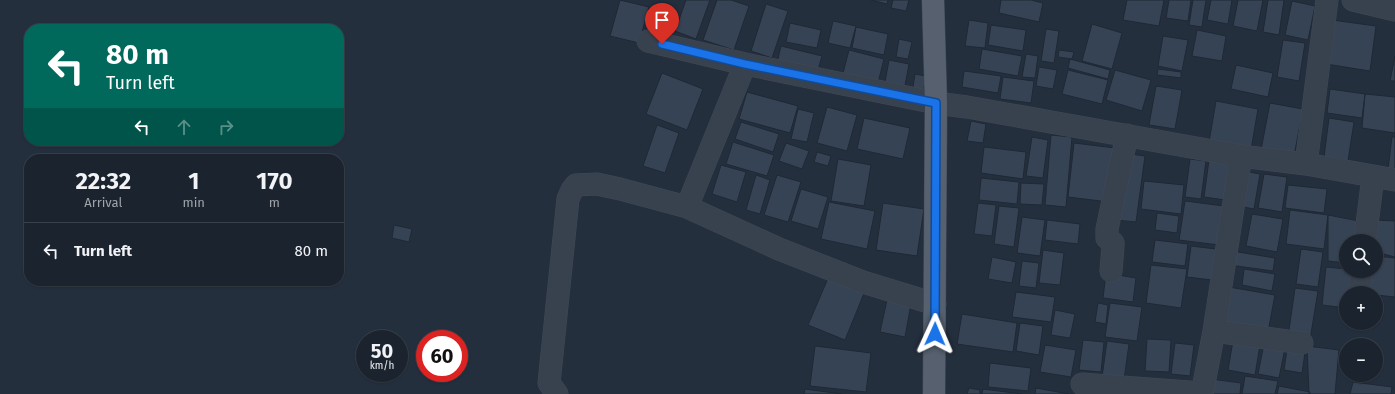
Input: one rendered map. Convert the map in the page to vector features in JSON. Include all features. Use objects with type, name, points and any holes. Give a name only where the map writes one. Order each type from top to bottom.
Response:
[{"type":"main road","points":[[933,0],[936,103],[934,394]]},
{"type":"street","points":[[1306,164],[1327,0]]},
{"type":"street","points":[[1353,0],[1391,6]]},
{"type":"street","points":[[648,41],[745,64],[936,103],[967,107],[1241,156],[1306,164],[1395,180]]},
{"type":"street","points":[[687,207],[745,64]]},
{"type":"street","points":[[1111,271],[1114,246],[1113,243],[1107,238],[1108,229],[1127,135]]},
{"type":"street","points":[[1082,384],[1202,394],[1214,331],[1241,156]]},
{"type":"street","points":[[1366,234],[1373,176]]},
{"type":"street","points":[[557,394],[549,383],[568,199],[572,190],[576,186],[597,184],[687,207],[779,249],[863,282],[935,304]]},
{"type":"street","points":[[1214,331],[1302,343]]},
{"type":"building","points":[[620,0],[649,7],[639,43],[610,36]]},
{"type":"building","points":[[686,0],[710,0],[696,39],[675,31]]},
{"type":"building","points":[[717,0],[731,0],[749,6],[734,50],[703,40]]},
{"type":"building","points":[[871,0],[888,0],[887,4]]},
{"type":"building","points":[[893,0],[909,0],[906,11],[891,8]]},
{"type":"building","points":[[1001,0],[1031,0],[1043,3],[1039,22],[999,13]]},
{"type":"building","points":[[1127,0],[1164,0],[1159,26],[1123,20]]},
{"type":"building","points":[[1169,0],[1191,0],[1188,21],[1166,18]]},
{"type":"building","points":[[1193,0],[1206,0],[1202,27],[1189,25]]},
{"type":"building","points":[[1211,0],[1232,0],[1228,24],[1207,20]]},
{"type":"building","points":[[1238,0],[1263,0],[1257,31],[1233,26]]},
{"type":"building","points":[[1268,0],[1284,0],[1279,35],[1263,32]]},
{"type":"building","points":[[1292,1],[1315,6],[1308,40],[1285,35]]},
{"type":"building","points":[[766,4],[788,11],[772,58],[751,51]]},
{"type":"building","points":[[969,20],[988,23],[985,48],[965,46]]},
{"type":"building","points":[[1332,20],[1376,26],[1370,71],[1326,64]]},
{"type":"building","points":[[833,21],[856,26],[850,48],[828,43]]},
{"type":"building","points":[[790,23],[821,30],[817,48],[786,42]]},
{"type":"building","points":[[1092,24],[1122,33],[1112,69],[1082,61]]},
{"type":"building","points":[[991,25],[1026,30],[1023,51],[988,45]]},
{"type":"building","points":[[856,27],[888,34],[884,55],[852,48]]},
{"type":"building","points":[[1046,29],[1059,31],[1054,63],[1041,61]]},
{"type":"building","points":[[1197,30],[1226,36],[1222,61],[1192,56]]},
{"type":"building","points":[[1163,36],[1188,40],[1182,71],[1158,66]]},
{"type":"building","points":[[899,39],[912,42],[908,59],[896,57]]},
{"type":"building","points":[[1283,40],[1305,43],[1299,81],[1277,77]]},
{"type":"building","points":[[781,46],[822,56],[816,77],[776,67]]},
{"type":"building","points":[[982,49],[1022,56],[1018,76],[979,69]]},
{"type":"building","points":[[849,50],[884,59],[877,87],[842,77]]},
{"type":"building","points":[[1059,50],[1074,52],[1072,59],[1058,57]]},
{"type":"building","points":[[1026,54],[1038,56],[1035,78],[1022,77]]},
{"type":"building","points":[[1395,56],[1395,81],[1390,81]]},
{"type":"building","points":[[1070,59],[1110,70],[1108,79],[1068,68]]},
{"type":"building","points":[[889,60],[909,64],[904,91],[884,88]]},
{"type":"building","points":[[1236,65],[1273,73],[1268,97],[1231,89]]},
{"type":"building","points":[[1039,67],[1057,70],[1053,89],[1036,86]]},
{"type":"building","points":[[1158,69],[1181,72],[1181,78],[1157,75]]},
{"type":"building","points":[[1068,70],[1108,80],[1102,104],[1062,94]]},
{"type":"building","points":[[1115,70],[1151,80],[1142,111],[1106,100]]},
{"type":"building","points":[[964,71],[1001,76],[998,93],[962,87]]},
{"type":"building","points":[[662,73],[703,89],[687,130],[646,114]]},
{"type":"building","points":[[915,74],[926,76],[923,95],[912,93]]},
{"type":"building","points":[[1003,77],[1034,81],[1031,103],[1000,99]]},
{"type":"building","points":[[1156,86],[1182,90],[1175,129],[1149,125]]},
{"type":"building","points":[[1330,89],[1365,94],[1362,118],[1327,113]]},
{"type":"building","points":[[747,92],[798,106],[790,133],[739,119]]},
{"type":"building","points":[[1365,94],[1395,97],[1395,133],[1362,128]]},
{"type":"building","points":[[1216,101],[1258,109],[1251,150],[1209,142]]},
{"type":"building","points":[[1270,103],[1303,109],[1293,161],[1260,155]]},
{"type":"building","points":[[827,107],[857,115],[847,151],[817,143]]},
{"type":"building","points":[[798,109],[814,113],[807,142],[791,139]]},
{"type":"building","points":[[864,118],[910,128],[903,159],[857,149]]},
{"type":"building","points":[[1329,118],[1354,122],[1348,161],[1324,157]]},
{"type":"building","points":[[971,121],[986,124],[983,143],[967,141]]},
{"type":"building","points":[[741,122],[779,134],[773,152],[735,139]]},
{"type":"building","points":[[657,125],[679,133],[665,173],[643,166]]},
{"type":"building","points":[[1051,135],[1072,137],[1066,207],[1045,205]]},
{"type":"building","points":[[1032,137],[1048,140],[1043,178],[1026,176]]},
{"type":"building","points":[[1392,137],[1395,137],[1395,178],[1387,177]]},
{"type":"building","points":[[733,142],[774,155],[767,176],[726,164]]},
{"type":"building","points":[[786,143],[809,151],[802,169],[779,161]]},
{"type":"building","points":[[1074,143],[1115,148],[1109,202],[1068,197]]},
{"type":"building","points":[[984,147],[1026,152],[1023,179],[981,173]]},
{"type":"building","points":[[817,152],[831,156],[828,166],[814,162]]},
{"type":"building","points":[[1124,153],[1145,156],[1136,222],[1115,220]]},
{"type":"building","points":[[838,159],[871,165],[864,206],[831,201]]},
{"type":"building","points":[[1190,159],[1206,161],[1201,199],[1185,197]]},
{"type":"building","points":[[1209,160],[1229,163],[1225,200],[1204,197]]},
{"type":"building","points":[[721,165],[746,172],[737,202],[712,194]]},
{"type":"building","points":[[1244,171],[1260,174],[1254,209],[1238,206]]},
{"type":"building","points":[[1264,174],[1287,177],[1282,212],[1258,208]]},
{"type":"building","points":[[756,175],[770,180],[760,214],[746,210]]},
{"type":"building","points":[[777,175],[801,182],[788,222],[764,215]]},
{"type":"building","points":[[981,178],[1019,182],[1017,204],[979,200]]},
{"type":"building","points":[[1144,181],[1184,185],[1181,214],[1141,209]]},
{"type":"building","points":[[1021,183],[1044,184],[1042,205],[1020,204]]},
{"type":"building","points":[[1288,185],[1327,189],[1324,213],[1285,208]]},
{"type":"building","points":[[801,189],[828,197],[818,229],[791,221]]},
{"type":"building","points":[[1185,201],[1224,206],[1219,245],[1179,240]]},
{"type":"building","points":[[829,202],[875,211],[867,249],[821,239]]},
{"type":"building","points":[[883,203],[924,209],[917,256],[876,250]]},
{"type":"building","points":[[978,203],[996,205],[992,236],[974,234]]},
{"type":"building","points":[[999,206],[1019,208],[1014,247],[994,244]]},
{"type":"building","points":[[1290,210],[1328,215],[1324,249],[1286,244]]},
{"type":"building","points":[[1157,213],[1179,216],[1177,233],[1155,230]]},
{"type":"building","points":[[1252,214],[1283,219],[1277,252],[1246,246]]},
{"type":"building","points":[[1328,215],[1359,221],[1358,234],[1339,234],[1339,262],[1328,261]]},
{"type":"building","points":[[1022,217],[1045,220],[1040,256],[1017,253]]},
{"type":"building","points":[[1047,220],[1080,224],[1078,244],[1045,240]]},
{"type":"building","points":[[1375,220],[1395,221],[1395,257],[1383,254],[1383,234],[1375,234]]},
{"type":"building","points":[[394,225],[412,229],[409,242],[392,238]]},
{"type":"building","points":[[1155,240],[1188,244],[1185,266],[1152,262]]},
{"type":"building","points":[[1191,246],[1216,249],[1212,280],[1187,277]]},
{"type":"building","points":[[1301,249],[1323,252],[1318,287],[1296,284]]},
{"type":"building","points":[[1043,250],[1064,253],[1060,285],[1039,283]]},
{"type":"building","points":[[1232,251],[1275,258],[1273,271],[1229,265]]},
{"type":"building","points":[[992,257],[1016,262],[1012,283],[988,279]]},
{"type":"building","points":[[1383,257],[1395,258],[1395,297],[1383,296],[1383,286],[1367,286],[1367,278],[1383,278]]},
{"type":"building","points":[[1022,261],[1039,263],[1036,288],[1019,286]]},
{"type":"building","points":[[1151,265],[1187,269],[1181,308],[1146,303]]},
{"type":"building","points":[[1326,267],[1339,268],[1339,278],[1353,278],[1352,286],[1339,286],[1339,307],[1322,305]]},
{"type":"building","points":[[1244,269],[1275,274],[1272,291],[1242,285]]},
{"type":"building","points":[[1106,273],[1136,278],[1133,302],[1103,298]]},
{"type":"building","points":[[829,276],[865,291],[845,340],[808,325]]},
{"type":"building","points":[[1229,287],[1275,295],[1268,332],[1222,324]]},
{"type":"building","points":[[1295,288],[1318,291],[1310,340],[1288,337]]},
{"type":"building","points":[[1016,292],[1055,297],[1051,322],[1012,317]]},
{"type":"building","points":[[887,300],[911,304],[905,337],[880,332]]},
{"type":"building","points":[[1098,303],[1108,305],[1106,324],[1095,322]]},
{"type":"building","points":[[1110,303],[1142,307],[1137,341],[1105,337]]},
{"type":"building","points":[[1055,310],[1075,314],[1070,338],[1051,335]]},
{"type":"building","points":[[962,314],[1017,323],[1013,352],[957,344]]},
{"type":"building","points":[[1020,323],[1043,326],[1039,355],[1016,351]]},
{"type":"building","points":[[1234,335],[1261,339],[1255,375],[1228,370]]},
{"type":"building","points":[[1147,339],[1171,340],[1169,372],[1145,371]]},
{"type":"building","points":[[1265,339],[1286,343],[1279,378],[1258,374]]},
{"type":"building","points":[[1083,340],[1104,342],[1101,372],[1079,370]]},
{"type":"building","points":[[1107,341],[1129,344],[1124,380],[1102,377]]},
{"type":"building","points":[[1175,343],[1194,345],[1190,376],[1171,374]]},
{"type":"building","points":[[1288,343],[1306,346],[1302,373],[1284,370]]},
{"type":"building","points":[[1045,345],[1076,350],[1071,377],[1040,372]]},
{"type":"building","points":[[815,346],[871,353],[866,392],[810,386]]},
{"type":"building","points":[[1307,346],[1339,350],[1335,394],[1309,394]]},
{"type":"building","points":[[990,363],[1031,368],[1028,391],[988,387]]},
{"type":"building","points":[[1245,376],[1278,381],[1275,394],[1242,394]]},
{"type":"building","points":[[1211,379],[1241,383],[1240,394],[1209,394]]},
{"type":"building","points":[[1353,382],[1392,387],[1391,394],[1350,394]]},
{"type":"building","points":[[1279,386],[1310,392],[1310,394],[1277,394]]},
{"type":"building","points":[[969,388],[980,390],[980,394],[967,394]]},
{"type":"building","points":[[1036,388],[1069,394],[1035,394]]},
{"type":"building","points":[[805,389],[842,394],[804,394]]},
{"type":"building","points":[[983,389],[1022,394],[982,394]]},
{"type":"route","points":[[662,44],[745,64],[936,103],[935,334]]}]
